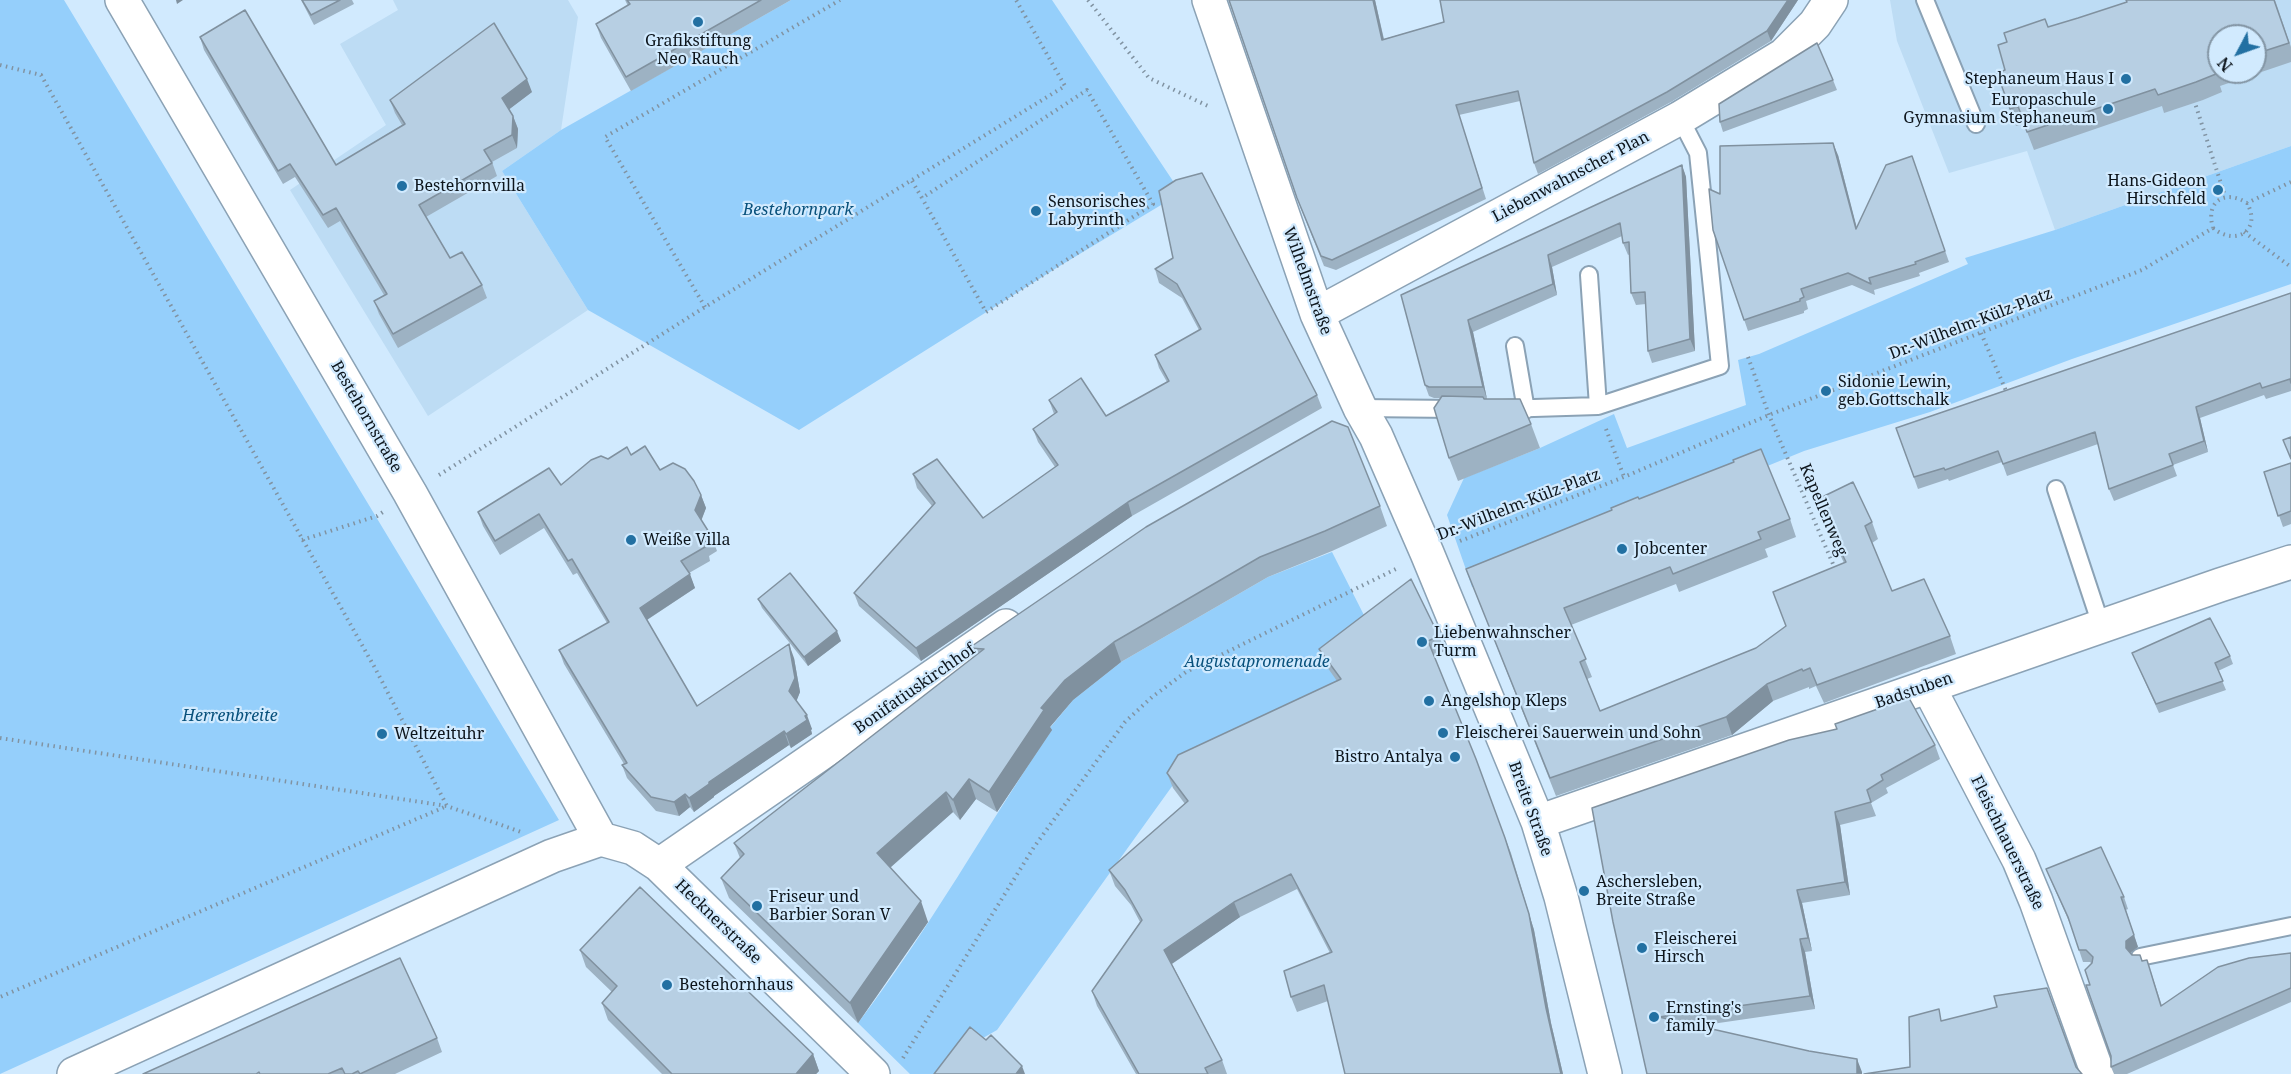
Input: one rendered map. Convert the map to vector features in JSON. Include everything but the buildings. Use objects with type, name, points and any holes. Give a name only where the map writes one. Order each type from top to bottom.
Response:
[{"type":"street","name":"Bestehornstraße","points":[[122,0],[410,493],[601,839]]},
{"type":"street","name":"Wilhelmstraße","points":[[1209,0],[1350,414],[1376,436],[1427,553]]},
{"type":"street","name":"Liebenwahnscher Plan","points":[[1317,314],[1680,118],[1784,55],[1831,7]]},
{"type":"street","name":"Breite Straße","points":[[1427,553],[1538,822],[1561,897],[1605,1074]]},
{"type":"street","name":"Badstuben","points":[[1538,822],[2291,562]]},
{"type":"street","name":"Bonifatiuskirchhof","points":[[659,865],[1034,606]]},
{"type":"street","name":"Fleischhauerstraße","points":[[1928,686],[2019,860],[2070,977],[2098,1074]]},
{"type":"street","points":[[74,1074],[552,856],[601,839]]},
{"type":"street","name":"Hecknerstraße","points":[[601,839],[633,848],[659,865],[886,1069]]},
{"type":"lane","points":[[1924,0],[1976,124]]},
{"type":"lane","points":[[1490,409],[1526,410],[1598,406],[1720,366],[1698,153],[1680,118]]},
{"type":"lane","points":[[1589,275],[1598,406]]},
{"type":"lane","points":[[1515,346],[1526,410]]},
{"type":"lane","points":[[1350,414],[1467,409]]},
{"type":"lane","points":[[2056,489],[2102,627]]},
{"type":"lane","points":[[2140,957],[2291,926]]},
{"type":"path","points":[[705,307],[605,137],[840,0]]},
{"type":"path","points":[[302,540],[377,516],[705,307],[1065,86],[1016,0]]},
{"type":"path","points":[[1088,0],[1149,78],[1252,126]]},
{"type":"path","points":[[0,64],[41,75],[375,668],[447,806]]},
{"type":"path","points":[[912,181],[986,312],[1153,204],[1088,90],[922,198]]},
{"type":"path","points":[[2194,100],[2225,196]]},
{"type":"path","points":[[2247,203],[2291,182]]},
{"type":"path","points":[[2225,196],[2237,196],[2247,203],[2252,218],[2249,228],[2232,237],[2222,236],[2213,228],[2210,217],[2215,203],[2225,196]]},
{"type":"path","name":"Dr.-Wilhelm-Külz-Platz","points":[[1427,553],[1624,477],[1769,415],[2142,270],[2213,228]]},
{"type":"path","points":[[2244,232],[2291,267]]},
{"type":"path","points":[[1981,333],[2011,402]]},
{"type":"path","name":"Kapellenweg","points":[[1720,366],[1748,357],[1769,415],[1839,579]]},
{"type":"path","points":[[1598,406],[1624,477]]},
{"type":"path","points":[[886,1069],[1034,847],[1125,722],[1152,697],[1186,672],[1427,553]]},
{"type":"path","points":[[0,738],[447,806],[526,834],[552,856]]},
{"type":"path","points":[[0,997],[447,806]]},
{"type":"shaded area","points":[[393,0],[568,0],[578,17],[561,130],[502,171],[588,310],[428,416],[290,190],[386,125],[340,44],[398,10]]},
{"type":"shaded area","name":"Europaschule Gymnasium Stephaneum","points":[[1890,0],[2291,0],[2291,146],[2055,230],[2027,151],[1949,173],[1897,41]]},
{"type":"green space","name":"Herrenbreite","points":[[0,0],[64,0],[559,820],[0,1074]]},
{"type":"green space","name":"Bestehornpark","points":[[791,0],[1052,0],[1181,193],[1058,267],[799,430],[588,310],[502,171],[561,130]]},
{"type":"green space","points":[[2291,146],[2291,284],[2072,359],[1930,412],[1804,451],[1472,587],[1447,515],[1464,478],[1540,448],[1614,414],[1627,448],[1746,405],[1738,360],[1759,354],[1968,264],[1965,258],[2055,230]]},
{"type":"green space","name":"Augustapromenade","points":[[1332,552],[1371,629],[1344,690],[1183,771],[997,1030],[976,1042],[951,1074],[910,1074],[858,1023],[909,952],[1051,731],[1049,729],[1073,700],[1121,662],[1268,577]]},
{"type":"place","name":"Grafikstiftung Neo Rauch","points":[[698,22]]},
{"type":"place","name":"Stephaneum Haus I","points":[[2126,79]]},
{"type":"place","name":"Europaschule Gymnasium Stephaneum","points":[[2108,109]]},
{"type":"place","name":"Bestehornvilla","points":[[402,186]]},
{"type":"place","name":"Hans-Gideon Hirschfeld","points":[[2218,190]]},
{"type":"place","name":"Sensorisches Labyrinth","points":[[1036,211]]},
{"type":"place","name":"Sidonie Lewin, geb.Gottschalk","points":[[1826,391]]},
{"type":"place","name":"Weiße Villa","points":[[631,540]]},
{"type":"place","name":"Jobcenter","points":[[1622,549]]},
{"type":"place","name":"Liebenwahnscher Turm","points":[[1422,642]]},
{"type":"place","name":"Angelshop Kleps","points":[[1429,701]]},
{"type":"place","name":"Fleischerei Sauerwein und Sohn","points":[[1443,733]]},
{"type":"place","name":"Weltzeituhr","points":[[382,734]]},
{"type":"place","name":"Bistro Antalya","points":[[1455,757]]},
{"type":"place","name":"Aschersleben, Breite Straße","points":[[1584,891]]},
{"type":"place","name":"Friseur und Barbier Soran V","points":[[757,906]]},
{"type":"place","name":"Fleischerei Hirsch","points":[[1642,948]]},
{"type":"place","name":"Bestehornhaus","points":[[667,985]]},
{"type":"place","name":"Ernsting's family","points":[[1654,1017]]}]
